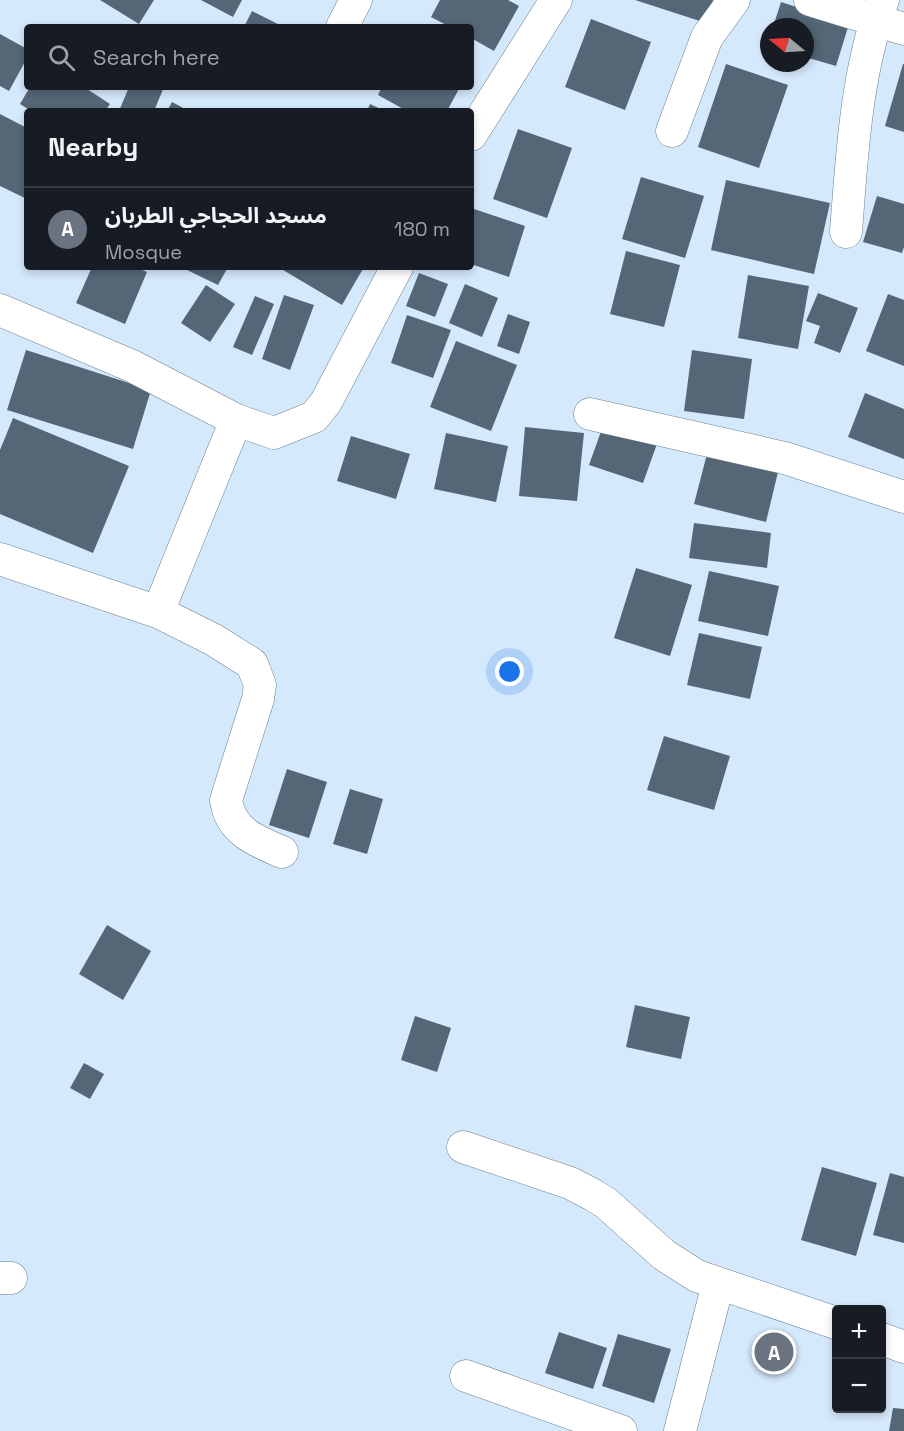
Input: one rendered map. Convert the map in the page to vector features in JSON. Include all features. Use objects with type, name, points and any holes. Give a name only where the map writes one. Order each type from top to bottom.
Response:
[{"type":"street","points":[[344,24],[356,0]]},
{"type":"street","points":[[474,130],[555,0]]},
{"type":"street","points":[[672,131],[707,37],[734,0]]},
{"type":"street","points":[[810,0],[888,16],[861,85],[852,149],[846,232]]},
{"type":"street","points":[[0,310],[132,366],[236,420],[274,433],[314,417],[326,402],[395,270]]},
{"type":"street","points":[[590,414],[785,458],[904,497]]},
{"type":"street","points":[[158,612],[236,420]]},
{"type":"street","points":[[0,559],[158,612],[214,640],[252,664],[260,685],[258,699],[226,800],[227,809],[238,828],[260,843],[282,852]]},
{"type":"street","points":[[464,1147],[570,1183],[593,1195],[606,1203],[664,1255],[698,1276],[832,1321]]},
{"type":"street","points":[[680,1431],[718,1284]]},
{"type":"street","points":[[886,1341],[904,1347]]},
{"type":"street","points":[[466,1376],[621,1431]]},
{"type":"building","points":[[100,0],[154,0],[139,24]]},
{"type":"building","points":[[201,0],[242,0],[233,17]]},
{"type":"building","points":[[440,0],[508,0],[519,6],[494,51],[474,40],[474,24],[444,24],[431,17]]},
{"type":"building","points":[[635,0],[713,0],[706,23]]},
{"type":"building","points":[[781,2],[849,24],[836,66],[814,60],[814,18],[776,18]]},
{"type":"building","points":[[252,11],[278,24],[246,24]]},
{"type":"building","points":[[591,19],[651,42],[625,110],[565,87]]},
{"type":"building","points":[[0,34],[24,47],[24,64],[9,91],[0,86]]},
{"type":"building","points":[[726,64],[788,85],[759,168],[698,147]]},
{"type":"building","points":[[904,64],[904,132],[885,126]]},
{"type":"building","points":[[28,90],[89,90],[110,104],[107,108],[26,108],[20,104]]},
{"type":"building","points":[[128,90],[163,90],[155,108],[120,108]]},
{"type":"building","points":[[380,90],[458,90],[449,108],[402,108],[378,95]]},
{"type":"building","points":[[172,102],[183,108],[169,108]]},
{"type":"building","points":[[0,114],[24,126],[24,198],[0,186]]},
{"type":"building","points":[[518,129],[572,148],[547,218],[493,199]]},
{"type":"building","points":[[641,177],[704,196],[685,258],[622,239]]},
{"type":"building","points":[[726,180],[830,203],[814,274],[711,250]]},
{"type":"building","points":[[877,196],[904,204],[902,253],[863,242]]},
{"type":"building","points":[[474,209],[525,226],[509,277],[474,265]]},
{"type":"building","points":[[626,251],[680,265],[664,327],[610,314]]},
{"type":"building","points":[[91,270],[142,270],[147,272],[125,324],[76,303]]},
{"type":"building","points":[[187,270],[226,270],[218,285]]},
{"type":"building","points":[[283,270],[362,270],[342,305]]},
{"type":"building","points":[[419,273],[448,284],[435,317],[406,306]]},
{"type":"building","points":[[748,275],[809,286],[798,349],[738,338]]},
{"type":"building","points":[[465,284],[498,298],[482,337],[449,323]]},
{"type":"building","points":[[206,285],[235,304],[210,342],[181,323]]},
{"type":"building","points":[[818,293],[858,308],[840,353],[814,343],[820,326],[806,321]]},
{"type":"building","points":[[888,294],[904,300],[904,366],[866,351]]},
{"type":"building","points":[[284,295],[314,305],[290,370],[262,359]]},
{"type":"building","points":[[255,296],[274,304],[252,355],[233,347]]},
{"type":"building","points":[[508,314],[530,322],[519,354],[497,346]]},
{"type":"building","points":[[407,315],[451,330],[433,378],[391,363]]},
{"type":"building","points":[[456,341],[517,365],[491,431],[430,407]]},
{"type":"building","points":[[26,350],[151,390],[133,449],[7,410]]},
{"type":"building","points":[[692,350],[752,359],[744,419],[684,411]]},
{"type":"building","points":[[865,393],[904,409],[904,459],[848,437]]},
{"type":"building","points":[[13,418],[129,466],[93,553],[0,514],[0,450]]},
{"type":"building","points":[[604,423],[658,441],[643,483],[589,465]]},
{"type":"building","points":[[525,427],[584,433],[577,501],[519,496]]},
{"type":"building","points":[[446,433],[508,446],[496,502],[434,489]]},
{"type":"building","points":[[351,436],[410,454],[396,499],[337,481]]},
{"type":"building","points":[[708,450],[779,468],[766,522],[694,504]]},
{"type":"building","points":[[694,523],[771,533],[767,568],[689,558]]},
{"type":"building","points":[[636,568],[692,585],[670,656],[614,638]]},
{"type":"building","points":[[709,571],[779,586],[768,636],[698,621]]},
{"type":"building","points":[[699,633],[762,647],[750,699],[687,685]]},
{"type":"building","points":[[664,736],[730,756],[714,810],[647,790]]},
{"type":"building","points":[[287,769],[327,782],[309,838],[269,825]]},
{"type":"building","points":[[350,789],[383,799],[367,854],[333,844]]},
{"type":"building","points":[[107,925],[151,951],[123,1000],[79,974]]},
{"type":"building","points":[[635,1005],[690,1017],[681,1059],[626,1047]]},
{"type":"building","points":[[415,1016],[451,1028],[437,1072],[401,1060]]},
{"type":"building","points":[[84,1063],[104,1074],[90,1099],[70,1088]]},
{"type":"building","points":[[822,1167],[877,1183],[856,1256],[801,1240]]},
{"type":"building","points":[[890,1173],[904,1177],[904,1243],[873,1235]]},
{"type":"building","points":[[559,1332],[607,1348],[593,1389],[545,1373]]},
{"type":"building","points":[[618,1334],[671,1349],[654,1403],[602,1386]]},
{"type":"building","points":[[893,1408],[904,1409],[904,1431],[889,1431]]},
{"type":"place","name":"مسجد الحجاجي الطربان","points":[[774,1352]]}]
